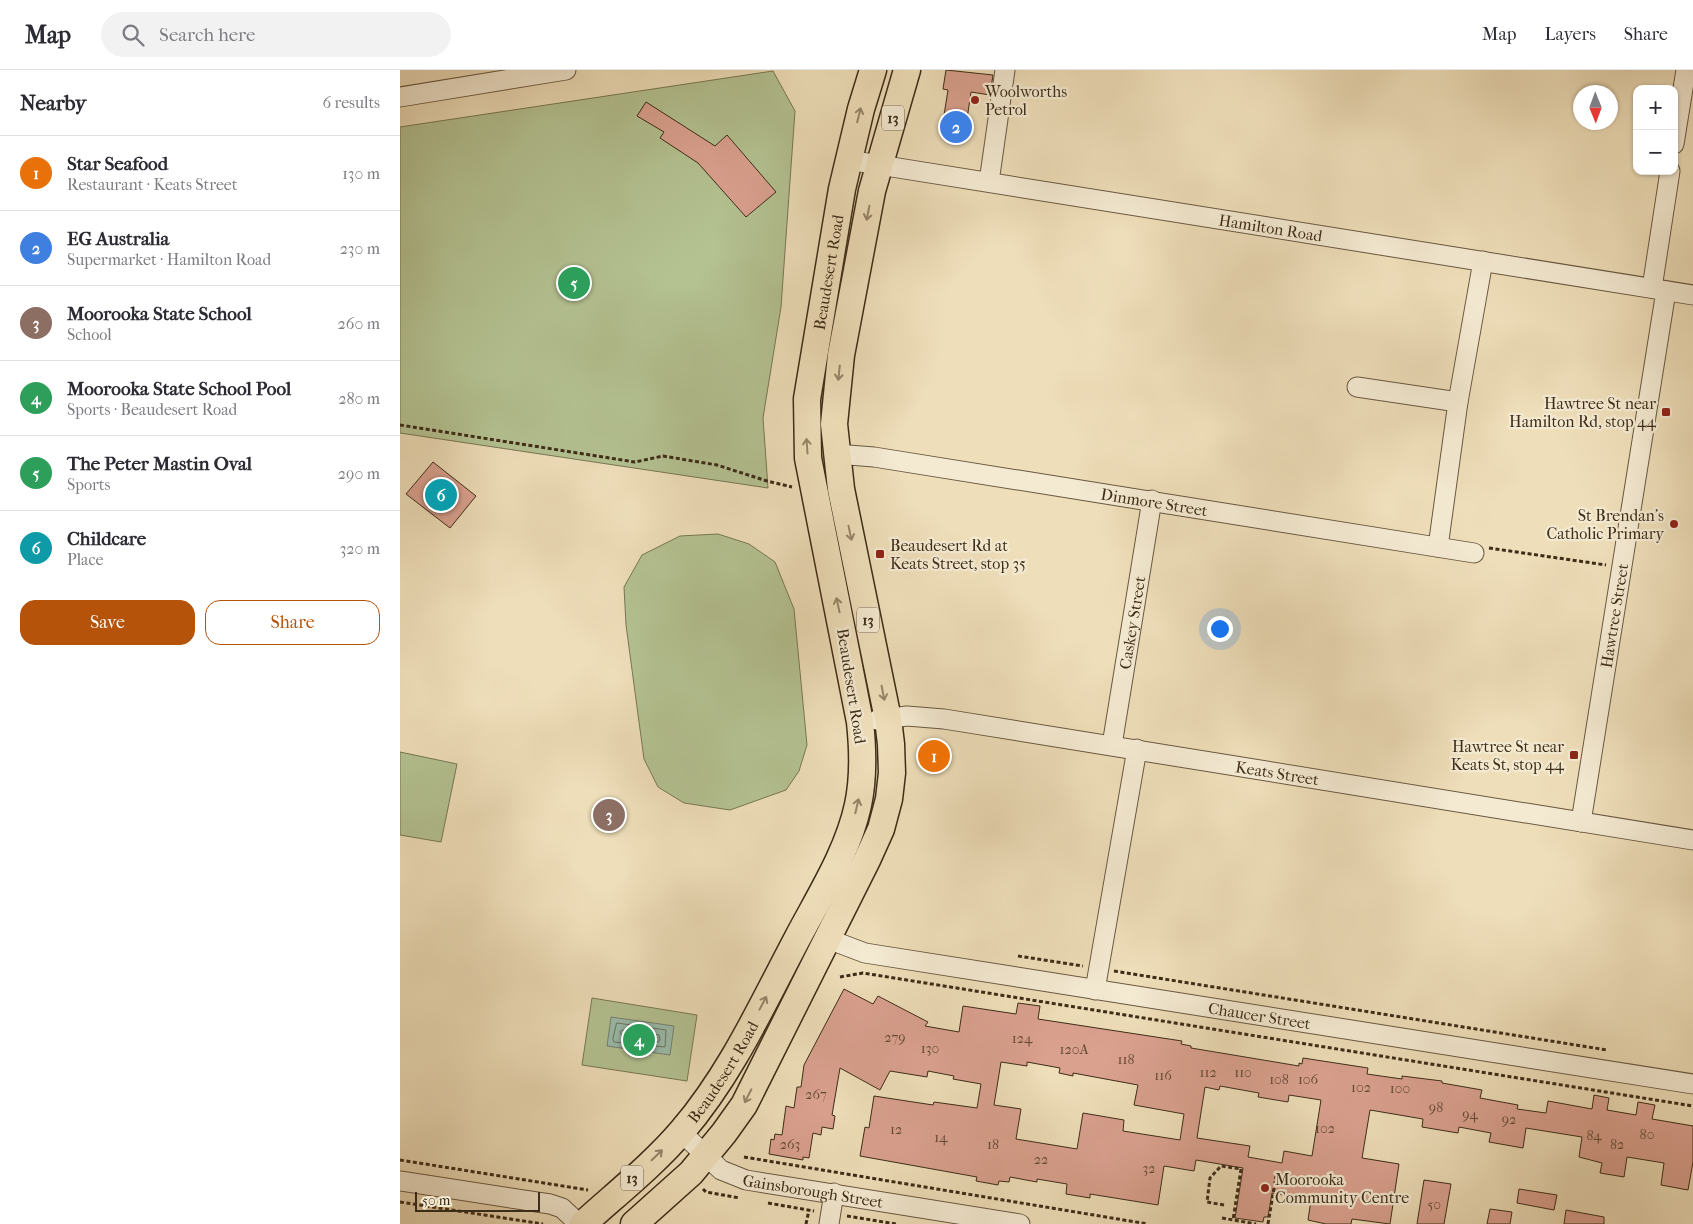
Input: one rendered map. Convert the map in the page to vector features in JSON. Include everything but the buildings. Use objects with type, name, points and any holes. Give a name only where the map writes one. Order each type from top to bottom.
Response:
[{"type":"highway","name":"Beaudesert Road","points":[[581,1224],[681,1132],[715,1089],[741,1045],[844,844],[858,805],[862,779],[860,722],[808,458],[807,399],[848,160],[873,70]]},
{"type":"highway","name":"Beaudesert Road","points":[[634,1224],[691,1174],[706,1158],[744,1105],[881,829],[890,799],[892,773],[888,719],[836,454],[834,424],[841,355],[878,165],[907,70]]},
{"type":"street","points":[[400,97],[566,70]]},
{"type":"street","points":[[989,182],[1005,70]]},
{"type":"street","points":[[1676,130],[1686,70]]},
{"type":"street","name":"Hamilton Road","points":[[848,160],[1693,295]]},
{"type":"street","name":"Hawtree Street","points":[[1581,822],[1622,567],[1659,289],[1670,175]]},
{"type":"street","points":[[1438,548],[1458,402],[1483,261]]},
{"type":"street","points":[[1357,387],[1458,402]]},
{"type":"street","name":"Dinmore Street","points":[[836,454],[874,457],[1152,500],[1474,553]]},
{"type":"street","name":"Caskey Street","points":[[1112,745],[1152,500]]},
{"type":"street","name":"Keats Street","points":[[860,722],[907,716],[937,718],[1693,840]]},
{"type":"street","points":[[1095,990],[1136,749]]},
{"type":"street","name":"Chaucer Street","points":[[828,939],[864,953],[1693,1084]]},
{"type":"street","name":"Gainsborough Street","points":[[681,1132],[706,1158],[721,1170],[746,1180],[1020,1224]]},
{"type":"street","points":[[400,1181],[550,1204],[562,1208],[581,1224]]},
{"type":"street","points":[[834,1193],[837,1220]]},
{"type":"path","points":[[400,425],[635,462],[663,456],[717,464],[814,494]]},
{"type":"path","points":[[1474,553],[1485,548],[1495,548],[1622,567]]},
{"type":"path","points":[[1018,956],[1092,967]]},
{"type":"path","points":[[1109,970],[1607,1050]]},
{"type":"path","points":[[840,977],[863,973],[1693,1106]]},
{"type":"path","points":[[744,1157],[1148,1224]]},
{"type":"path","points":[[400,1160],[588,1190]]},
{"type":"path","points":[[1224,1205],[1207,1202],[1210,1178],[1221,1166],[1241,1169],[1233,1220]]},
{"type":"path","points":[[1268,1224],[1276,1176]]},
{"type":"path","points":[[400,1202],[543,1224]]},
{"type":"path","points":[[806,1224],[808,1210]]},
{"type":"path","points":[[1222,1218],[1255,1224]]},
{"type":"path","points":[[837,1220],[896,1224]]},
{"type":"green space","points":[[773,71],[795,111],[781,307],[763,418],[768,488],[400,433],[400,127]]},
{"type":"green space","points":[[718,534],[749,544],[775,562],[794,609],[807,745],[799,771],[786,790],[730,810],[684,803],[658,787],[644,759],[626,625],[624,587],[642,555],[680,536]]},
{"type":"green space","points":[[400,752],[457,764],[441,842],[400,835]]},
{"type":"green space","points":[[592,998],[697,1015],[687,1081],[582,1065]]},
{"type":"water","points":[[611,1017],[674,1026],[670,1055],[607,1046]]},
{"type":"place","name":"Woolworths Petrol","points":[[975,100]]},
{"type":"place","name":"EG Australia","points":[[956,127]]},
{"type":"place","name":"The Peter Mastin Oval","points":[[574,283]]},
{"type":"place","name":"Hawtree St near Hamilton Rd, stop 44","points":[[1666,412]]},
{"type":"place","name":"Childcare","points":[[441,495]]},
{"type":"place","name":"St Brendan's Catholic Primary","points":[[1674,524]]},
{"type":"place","name":"Beaudesert Rd at Keats Street, stop 35","points":[[880,554]]},
{"type":"place","name":"Hawtree St near Keats St, stop 44","points":[[1574,755]]},
{"type":"place","name":"Star Seafood","points":[[934,756]]},
{"type":"place","name":"Moorooka State School","points":[[609,815]]},
{"type":"place","name":"Moorooka State School Pool","points":[[639,1040]]},
{"type":"place","name":"Moorooka Community Centre","points":[[1265,1188]]}]
